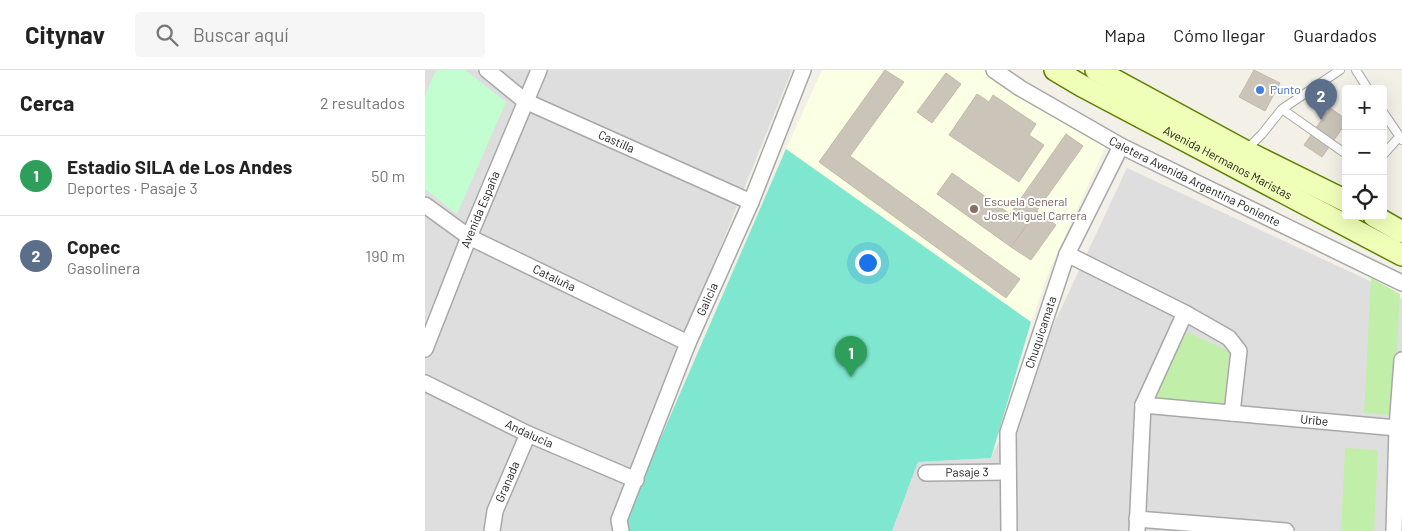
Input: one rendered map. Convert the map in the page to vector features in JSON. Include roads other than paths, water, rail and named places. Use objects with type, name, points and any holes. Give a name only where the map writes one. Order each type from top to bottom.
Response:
[{"type":"main road","name":"Avenida Hermanos Maristas","points":[[1055,70],[1402,255]]},
{"type":"main road","name":"Avenida Hermanos Maristas","points":[[1105,72],[1245,151],[1342,199]]},
{"type":"main road","points":[[1381,220],[1402,232]]},
{"type":"street","name":"Castilla","points":[[487,70],[525,101],[751,202]]},
{"type":"street","name":"Avenida España","points":[[425,349],[469,237],[539,70]]},
{"type":"street","name":"Galicia","points":[[621,531],[619,520],[688,343],[751,202],[803,70]]},
{"type":"street","name":"Caletera Avenida Argentina Poniente","points":[[994,70],[1020,88],[1121,146],[1402,283]]},
{"type":"street","name":"Chuquicamata","points":[[1009,531],[1008,432],[1067,254],[1121,146]]},
{"type":"street","name":"Cataluña","points":[[425,205],[469,237],[688,343]]},
{"type":"street","points":[[1067,254],[1185,313],[1229,338],[1239,351],[1232,413]]},
{"type":"street","points":[[1185,313],[1143,405],[1137,525],[1286,531]]},
{"type":"street","points":[[1394,531],[1397,428],[1402,360]]},
{"type":"street","name":"Andalucia","points":[[425,382],[528,434],[636,480]]},
{"type":"street","name":"Uribe","points":[[1143,405],[1397,428]]},
{"type":"street","name":"Granada","points":[[493,531],[495,511],[528,434]]},
{"type":"street","name":"Pasaje 3","points":[[927,473],[1008,472]]},
{"type":"lane","points":[[1245,151],[1262,134],[1282,109],[1340,70]]},
{"type":"lane","points":[[1356,70],[1365,85]]},
{"type":"lane","points":[[1282,109],[1342,151]]},
{"type":"lane","points":[[1387,118],[1401,138],[1387,151]]},
{"type":"place","name":"Punto","points":[[1260,90]]},
{"type":"place","name":"Copec","points":[[1321,120]]},
{"type":"place","name":"Escuela General Jose Miguel Carrera","points":[[974,209]]},
{"type":"place","name":"Estadio SILA de Los Andes","points":[[851,377]]}]
